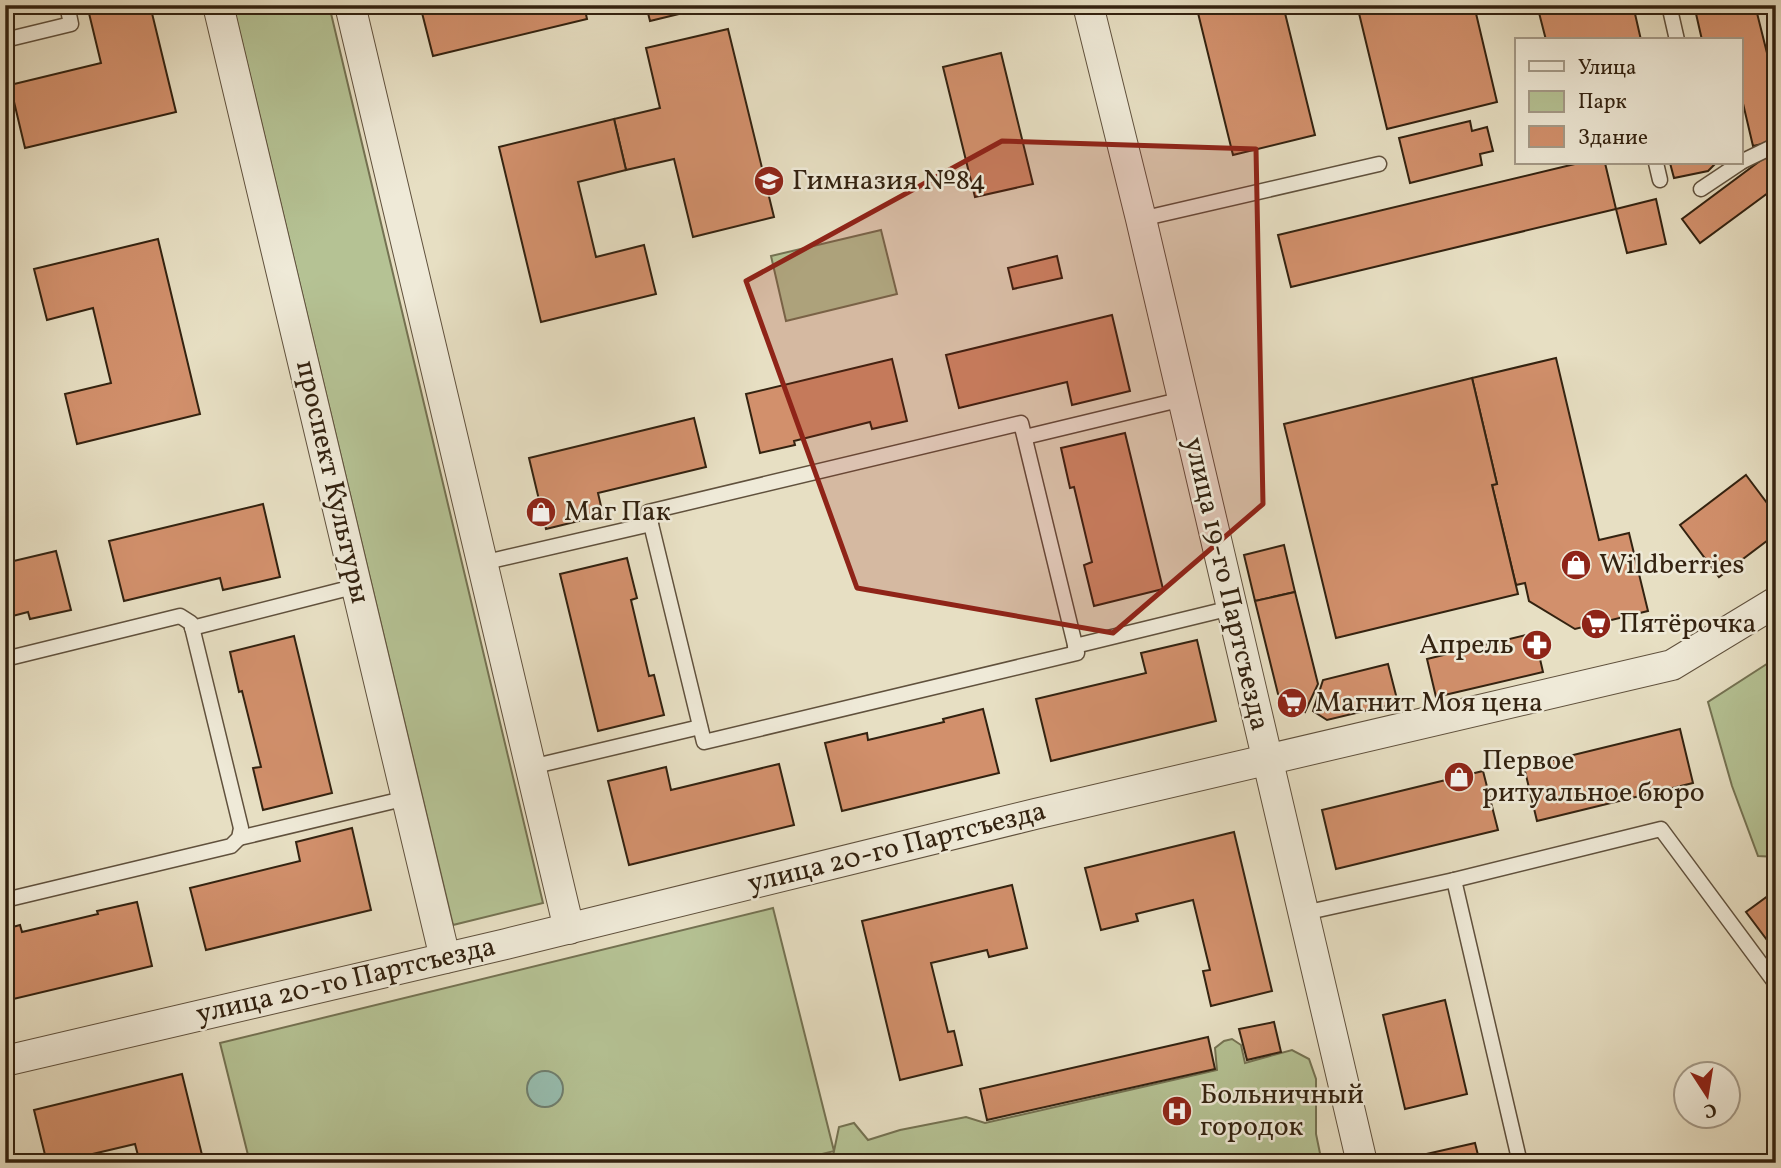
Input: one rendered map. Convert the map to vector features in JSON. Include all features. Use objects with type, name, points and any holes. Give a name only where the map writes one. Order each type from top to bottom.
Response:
[{"type":"street","name":"проспект Культуры","points":[[218,5],[446,958]]},
{"type":"street","points":[[350,5],[569,929]]},
{"type":"street","name":"улица 19-го Партсъезда","points":[[1088,5],[1362,1163]]},
{"type":"street","name":"улица 20-го Партсъезда","points":[[5,1061],[569,929],[1035,814],[1672,665],[1776,602]]},
{"type":"lane","points":[[5,40],[71,24],[67,5]]},
{"type":"lane","points":[[1668,5],[1676,38]]},
{"type":"lane","points":[[1774,5],[1776,12]]},
{"type":"lane","points":[[1742,159],[1776,145]]},
{"type":"lane","points":[[1140,219],[1379,164]]},
{"type":"lane","points":[[1656,164],[1660,180]]},
{"type":"lane","points":[[1701,189],[1735,164]]},
{"type":"lane","points":[[1025,437],[1182,399]]},
{"type":"lane","points":[[1021,423],[1077,653],[704,742],[651,524],[648,512],[1021,423]]},
{"type":"lane","points":[[482,563],[651,524]]},
{"type":"lane","points":[[192,628],[357,586]]},
{"type":"lane","points":[[1075,646],[1231,608]]},
{"type":"lane","points":[[5,659],[180,617],[191,623],[241,828],[239,838]]},
{"type":"lane","points":[[531,767],[700,727]]},
{"type":"lane","points":[[5,901],[231,846],[239,838],[407,797]]},
{"type":"lane","points":[[1304,913],[1454,880],[1661,829],[1776,984]]},
{"type":"lane","points":[[1454,880],[1520,1163]]},
{"type":"highlighted area","points":[[1002,141],[1256,149],[1263,504],[1113,633],[857,588],[746,281]]},
{"type":"green space","points":[[233,5],[329,5],[543,903],[453,925]]},
{"type":"green space","points":[[881,230],[897,294],[786,321],[771,256]]},
{"type":"green space","points":[[1776,658],[1776,857],[1758,856],[1732,786],[1708,702]]},
{"type":"green space","points":[[773,908],[834,1151],[785,1163],[250,1163],[220,1043]]},
{"type":"green space","name":"Больничный городок","points":[[1232,1039],[1241,1045],[1245,1063],[1292,1050],[1309,1059],[1316,1079],[1316,1134],[1322,1163],[809,1163],[833,1156],[839,1127],[854,1123],[868,1140],[900,1130],[966,1117],[985,1123],[1217,1070],[1215,1048]]},
{"type":"shaded area","points":[[545,1071],[558,1076],[563,1089],[558,1102],[545,1107],[532,1102],[527,1089],[532,1076]]},
{"type":"building","points":[[87,5],[150,5],[176,112],[25,148],[10,85],[101,63]]},
{"type":"building","points":[[420,5],[584,5],[587,19],[433,56]]},
{"type":"building","points":[[646,5],[716,5],[650,21]]},
{"type":"building","points":[[1229,5],[1283,5],[1315,135],[1233,155],[1198,13]]},
{"type":"building","points":[[1357,5],[1474,5],[1497,102],[1387,129]]},
{"type":"building","points":[[1537,5],[1633,5],[1641,38],[1545,38]]},
{"type":"building","points":[[1694,5],[1755,5],[1776,89],[1776,141],[1753,146],[1742,99],[1742,38],[1702,38]]},
{"type":"building","points":[[728,29],[774,217],[693,237],[674,159],[626,170],[614,119],[660,108],[646,48]]},
{"type":"building","points":[[1001,53],[1033,184],[975,197],[943,67]]},
{"type":"building","points":[[614,119],[626,170],[578,182],[596,257],[644,245],[656,294],[541,322],[499,147]]},
{"type":"building","points":[[1470,121],[1472,131],[1487,127],[1493,151],[1480,154],[1482,165],[1410,183],[1399,138]]},
{"type":"building","points":[[1776,149],[1776,187],[1700,243],[1682,219]]},
{"type":"building","points":[[1575,164],[1605,164],[1616,209],[1291,287],[1278,235]]},
{"type":"building","points":[[1670,164],[1715,164],[1708,171],[1674,178]]},
{"type":"building","points":[[1656,199],[1666,244],[1627,253],[1616,209]]},
{"type":"building","points":[[158,239],[200,414],[77,444],[65,394],[111,383],[93,308],[47,320],[34,269]]},
{"type":"building","points":[[1057,256],[1062,278],[1013,289],[1008,268]]},
{"type":"building","points":[[1112,315],[1130,391],[1072,405],[1067,382],[959,408],[946,355]]},
{"type":"building","points":[[1556,358],[1599,540],[1629,533],[1648,611],[1575,629],[1529,601],[1525,583],[1516,585],[1492,485],[1497,484],[1472,378]]},
{"type":"building","points":[[892,359],[907,421],[872,429],[870,422],[794,441],[795,445],[760,453],[746,394]]},
{"type":"building","points":[[1472,378],[1497,484],[1492,485],[1518,594],[1336,638],[1284,424]]},
{"type":"building","points":[[694,418],[706,467],[598,493],[603,515],[546,529],[529,458]]},
{"type":"building","points":[[1125,433],[1163,589],[1094,606],[1084,565],[1092,562],[1074,487],[1070,488],[1061,448]]},
{"type":"building","points":[[1746,475],[1776,515],[1776,534],[1719,577],[1680,525]]},
{"type":"building","points":[[263,504],[280,577],[223,590],[220,578],[124,601],[109,541]]},
{"type":"building","points":[[1284,545],[1295,592],[1255,601],[1244,555]]},
{"type":"building","points":[[56,551],[71,610],[30,619],[28,612],[5,618],[5,563]]},
{"type":"building","points":[[627,558],[637,598],[631,600],[649,676],[654,675],[664,715],[598,731],[560,574]]},
{"type":"building","points":[[1295,592],[1318,684],[1305,712],[1278,694],[1255,601]]},
{"type":"building","points":[[1534,633],[1543,672],[1436,697],[1427,659]]},
{"type":"building","points":[[294,636],[332,793],[263,810],[253,768],[261,767],[230,652]]},
{"type":"building","points":[[1197,640],[1216,721],[1051,761],[1036,699],[1146,673],[1141,653]]},
{"type":"building","points":[[1388,664],[1398,703],[1327,720],[1313,711],[1323,680]]},
{"type":"building","points":[[983,709],[999,773],[842,811],[825,743],[867,733],[868,740],[944,722],[943,719]]},
{"type":"building","points":[[1680,729],[1693,783],[1537,821],[1524,767]]},
{"type":"building","points":[[779,764],[794,825],[629,865],[608,781],[666,767],[671,790]]},
{"type":"building","points":[[1483,771],[1498,830],[1336,869],[1322,810]]},
{"type":"building","points":[[352,828],[371,910],[206,950],[190,888],[300,861],[296,842]]},
{"type":"building","points":[[1234,832],[1272,991],[1211,1006],[1203,971],[1210,970],[1193,900],[1136,914],[1138,921],[1101,930],[1085,868]]},
{"type":"building","points":[[1012,885],[1027,948],[989,957],[987,950],[931,963],[948,1032],[954,1031],[962,1065],[900,1080],[862,921]]},
{"type":"building","points":[[1776,890],[1776,952],[1746,912]]},
{"type":"building","points":[[137,902],[152,966],[5,1001],[5,929],[20,925],[22,932]]},
{"type":"building","points":[[1445,1000],[1467,1094],[1405,1109],[1383,1015]]},
{"type":"building","points":[[1274,1022],[1281,1052],[1247,1060],[1239,1029]]},
{"type":"building","points":[[1208,1037],[1215,1069],[987,1120],[980,1089]]},
{"type":"building","points":[[182,1074],[204,1163],[140,1163],[135,1144],[84,1156],[86,1163],[47,1163],[34,1110]]},
{"type":"building","points":[[1475,1143],[1480,1163],[1414,1163],[1413,1157]]},
{"type":"place","name":"Гимназия №84","points":[[769,181]]},
{"type":"place","name":"Маг Пак","points":[[541,512]]},
{"type":"place","name":"Wildberries","points":[[1576,565]]},
{"type":"place","name":"Пятёрочка","points":[[1596,624]]},
{"type":"place","name":"Апрель","points":[[1537,645]]},
{"type":"place","name":"Магнит Моя цена","points":[[1292,703]]},
{"type":"place","name":"Первое ритуальное бюро","points":[[1459,777]]},
{"type":"place","name":"Больничный городок","points":[[1177,1111]]}]
